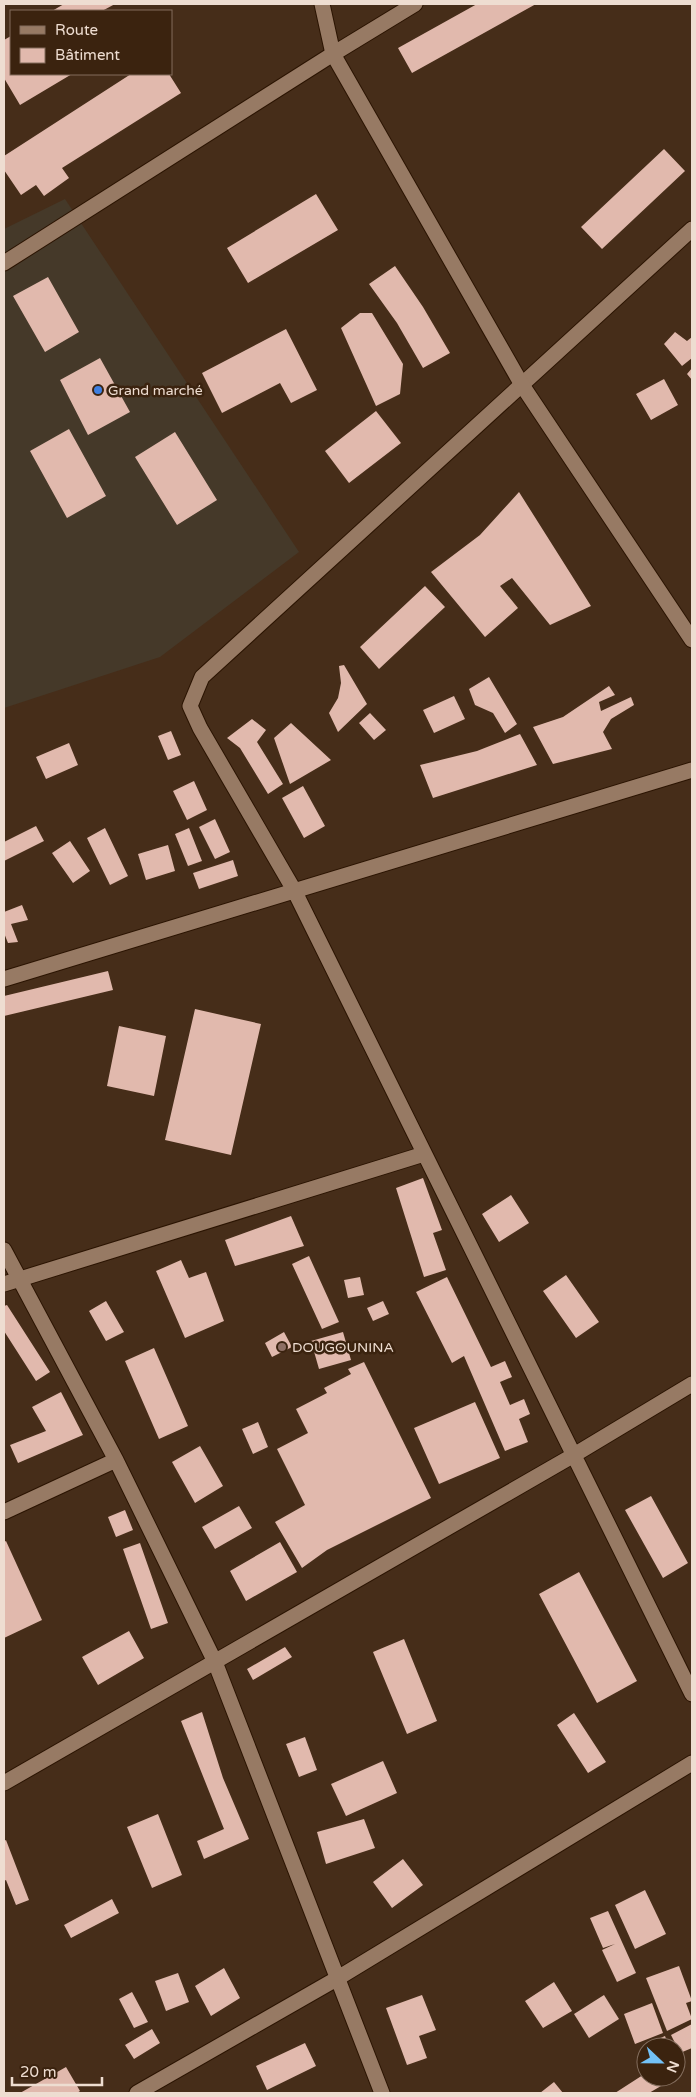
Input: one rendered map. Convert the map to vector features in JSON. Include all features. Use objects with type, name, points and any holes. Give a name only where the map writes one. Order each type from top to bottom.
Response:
[{"type":"street","points":[[322,4],[333,54],[522,385],[692,640]]},
{"type":"street","points":[[4,263],[415,4]]},
{"type":"street","points":[[692,229],[202,677],[190,706],[200,728],[294,890],[692,1694]]},
{"type":"street","points":[[4,979],[692,770]]},
{"type":"street","points":[[4,1284],[424,1154]]},
{"type":"street","points":[[4,1250],[116,1460],[215,1662],[382,2093]]},
{"type":"street","points":[[4,1784],[574,1455],[692,1384]]},
{"type":"street","points":[[4,1512],[116,1460]]},
{"type":"street","points":[[137,2093],[338,1978],[692,1763]]},
{"type":"shaded area","name":"Grand marché","points":[[65,199],[299,552],[160,657],[4,708],[4,229]]},
{"type":"building","points":[[64,4],[115,4],[104,10],[54,10]]},
{"type":"building","points":[[477,4],[536,4],[412,73],[398,48]]},
{"type":"building","points":[[10,37],[10,75],[70,75],[20,105],[4,78],[4,40]]},
{"type":"building","points":[[129,75],[170,75],[181,93],[62,168],[69,178],[44,196],[36,185],[21,195],[4,170],[4,156]]},
{"type":"building","points":[[664,149],[685,171],[602,249],[581,227]]},
{"type":"building","points":[[316,194],[338,230],[248,283],[227,248]]},
{"type":"building","points":[[395,266],[423,307],[450,353],[423,368],[397,323],[369,284]]},
{"type":"building","points":[[48,277],[79,332],[45,352],[13,296]]},
{"type":"building","points":[[360,313],[372,313],[403,364],[400,394],[376,406],[341,328]]},
{"type":"building","points":[[286,329],[317,390],[291,403],[280,383],[222,413],[202,373]]},
{"type":"building","points":[[675,332],[687,341],[692,337],[692,358],[682,366],[664,344]]},
{"type":"building","points":[[100,358],[130,412],[88,435],[60,380]]},
{"type":"building","points":[[692,368],[692,380],[687,374]]},
{"type":"building","points":[[664,379],[678,405],[651,420],[636,394]]},
{"type":"building","points":[[376,411],[401,443],[349,483],[325,451]]},
{"type":"building","points":[[69,429],[106,496],[67,518],[30,451]]},
{"type":"building","points":[[175,432],[217,500],[177,525],[135,457]]},
{"type":"building","points":[[519,492],[591,606],[550,625],[512,578],[500,586],[518,608],[485,637],[431,572],[480,535]]},
{"type":"building","points":[[425,586],[445,607],[379,669],[360,647]]},
{"type":"building","points":[[344,665],[367,704],[338,732],[329,713],[338,698],[341,683],[339,666]]},
{"type":"building","points":[[489,677],[517,724],[505,733],[493,713],[475,705],[469,689]]},
{"type":"building","points":[[609,686],[615,695],[599,702],[601,711],[631,697],[634,705],[611,719],[603,732],[612,749],[553,764],[533,727],[563,717]]},
{"type":"building","points":[[454,696],[465,719],[434,733],[423,710]]},
{"type":"building","points":[[370,713],[386,730],[374,740],[359,723]]},
{"type":"building","points":[[252,719],[266,730],[257,742],[283,784],[268,794],[240,748],[227,738]]},
{"type":"building","points":[[291,723],[331,760],[290,784],[274,738]]},
{"type":"building","points":[[171,731],[181,755],[168,760],[158,736]]},
{"type":"building","points":[[520,734],[537,765],[433,798],[420,765],[477,751]]},
{"type":"building","points":[[69,743],[78,765],[46,779],[36,757]]},
{"type":"building","points":[[194,781],[207,810],[187,820],[173,791]]},
{"type":"building","points":[[303,786],[325,826],[304,838],[282,798]]},
{"type":"building","points":[[215,819],[230,852],[215,859],[199,827]]},
{"type":"building","points":[[36,826],[44,841],[4,861],[4,842]]},
{"type":"building","points":[[105,828],[128,876],[110,885],[87,838]]},
{"type":"building","points":[[189,828],[202,861],[188,866],[175,834]]},
{"type":"building","points":[[70,841],[90,871],[73,883],[52,853]]},
{"type":"building","points":[[168,845],[175,871],[146,880],[138,854]]},
{"type":"building","points":[[233,860],[238,876],[199,889],[193,873]]},
{"type":"building","points":[[22,905],[28,920],[11,924],[18,942],[8,943],[4,933],[4,912]]},
{"type":"building","points":[[108,971],[113,990],[4,1016],[4,996]]},
{"type":"building","points":[[195,1009],[261,1024],[231,1155],[165,1140]]},
{"type":"building","points":[[119,1026],[166,1036],[154,1096],[107,1086]]},
{"type":"building","points":[[423,1178],[442,1230],[433,1233],[446,1270],[424,1277],[396,1188]]},
{"type":"building","points":[[511,1195],[529,1223],[499,1242],[482,1214]]},
{"type":"building","points":[[291,1216],[304,1246],[235,1266],[225,1240]]},
{"type":"building","points":[[309,1256],[339,1322],[322,1329],[292,1264]]},
{"type":"building","points":[[181,1260],[189,1278],[206,1272],[224,1321],[185,1338],[156,1271]]},
{"type":"building","points":[[566,1275],[599,1322],[576,1338],[543,1291]]},
{"type":"building","points":[[360,1277],[364,1295],[348,1298],[344,1280]]},
{"type":"building","points":[[447,1277],[491,1367],[505,1361],[512,1377],[500,1382],[510,1405],[524,1399],[530,1414],[519,1419],[528,1442],[505,1451],[464,1356],[452,1363],[416,1292]]},
{"type":"building","points":[[106,1301],[124,1332],[106,1341],[89,1311]]},
{"type":"building","points":[[383,1301],[389,1314],[373,1321],[367,1308]]},
{"type":"building","points":[[7,1305],[50,1372],[36,1381],[4,1331],[4,1306]]},
{"type":"building","points":[[284,1332],[292,1347],[272,1357],[265,1343]]},
{"type":"building","points":[[343,1332],[351,1360],[319,1369],[311,1341]]},
{"type":"building","points":[[154,1348],[188,1426],[159,1439],[125,1361]]},
{"type":"building","points":[[364,1362],[431,1498],[327,1550],[302,1568],[275,1522],[305,1505],[277,1449],[308,1433],[296,1409],[327,1393],[324,1388],[351,1374],[348,1369]]},
{"type":"building","points":[[61,1392],[83,1435],[18,1463],[10,1445],[46,1431],[32,1407]]},
{"type":"building","points":[[475,1402],[500,1458],[439,1484],[414,1428]]},
{"type":"building","points":[[258,1422],[268,1447],[253,1454],[242,1429]]},
{"type":"building","points":[[200,1446],[223,1486],[195,1503],[172,1462]]},
{"type":"building","points":[[651,1496],[688,1563],[663,1578],[625,1510]]},
{"type":"building","points":[[239,1506],[252,1528],[215,1549],[202,1527]]},
{"type":"building","points":[[125,1510],[133,1530],[116,1537],[108,1517]]},
{"type":"building","points":[[6,1541],[42,1620],[4,1638],[4,1542]]},
{"type":"building","points":[[280,1542],[297,1572],[246,1601],[230,1571]]},
{"type":"building","points":[[140,1543],[168,1623],[151,1629],[123,1549]]},
{"type":"building","points":[[579,1572],[637,1681],[597,1703],[539,1594]]},
{"type":"building","points":[[129,1631],[144,1658],[98,1685],[82,1657]]},
{"type":"building","points":[[404,1639],[437,1721],[407,1734],[373,1652]]},
{"type":"building","points":[[285,1647],[292,1657],[253,1680],[247,1669]]},
{"type":"building","points":[[202,1712],[223,1778],[249,1839],[204,1859],[197,1841],[224,1829],[181,1721]]},
{"type":"building","points":[[574,1713],[606,1762],[588,1773],[557,1725]]},
{"type":"building","points":[[305,1737],[317,1770],[299,1777],[286,1744]]},
{"type":"building","points":[[383,1761],[397,1793],[346,1816],[331,1784]]},
{"type":"building","points":[[158,1814],[182,1875],[152,1888],[127,1827]]},
{"type":"building","points":[[364,1819],[375,1848],[326,1864],[317,1832]]},
{"type":"building","points":[[6,1840],[29,1900],[16,1905],[6,1880],[4,1881],[4,1841]]},
{"type":"building","points":[[403,1859],[423,1885],[392,1908],[373,1882]]},
{"type":"building","points":[[645,1890],[666,1934],[635,1949],[615,1905]]},
{"type":"building","points":[[112,1899],[119,1913],[71,1938],[64,1925]]},
{"type":"building","points":[[608,1911],[636,1973],[617,1982],[602,1950],[615,1944],[603,1948],[590,1918]]},
{"type":"building","points":[[679,1966],[692,2001],[686,2003],[692,2019],[667,2031],[646,1978]]},
{"type":"building","points":[[224,1968],[240,1998],[211,2016],[195,1986]]},
{"type":"building","points":[[178,1973],[189,2002],[166,2011],[155,1981]]},
{"type":"building","points":[[554,1982],[572,2011],[543,2028],[525,2001]]},
{"type":"building","points":[[132,1992],[148,2022],[134,2028],[119,1999]]},
{"type":"building","points":[[422,1995],[436,2030],[419,2036],[427,2058],[407,2065],[386,2008]]},
{"type":"building","points":[[604,1995],[619,2019],[589,2038],[574,2014]]},
{"type":"building","points":[[652,2003],[663,2033],[653,2037],[636,2037],[635,2044],[624,2014]]},
{"type":"building","points":[[692,2024],[692,2048],[686,2050],[686,2037],[672,2037],[671,2035]]},
{"type":"building","points":[[152,2029],[160,2043],[134,2059],[125,2045]]},
{"type":"building","points":[[305,2043],[316,2066],[267,2090],[256,2066]]},
{"type":"building","points":[[66,2067],[80,2091],[77,2093],[20,2093]]},
{"type":"building","points":[[636,2079],[636,2087],[659,2087],[649,2093],[615,2093]]},
{"type":"building","points":[[554,2082],[563,2093],[540,2093]]},
{"type":"place","name":"Grand marché","points":[[98,390]]},
{"type":"place","name":"DOUGOUNINA","points":[[282,1347]]}]
